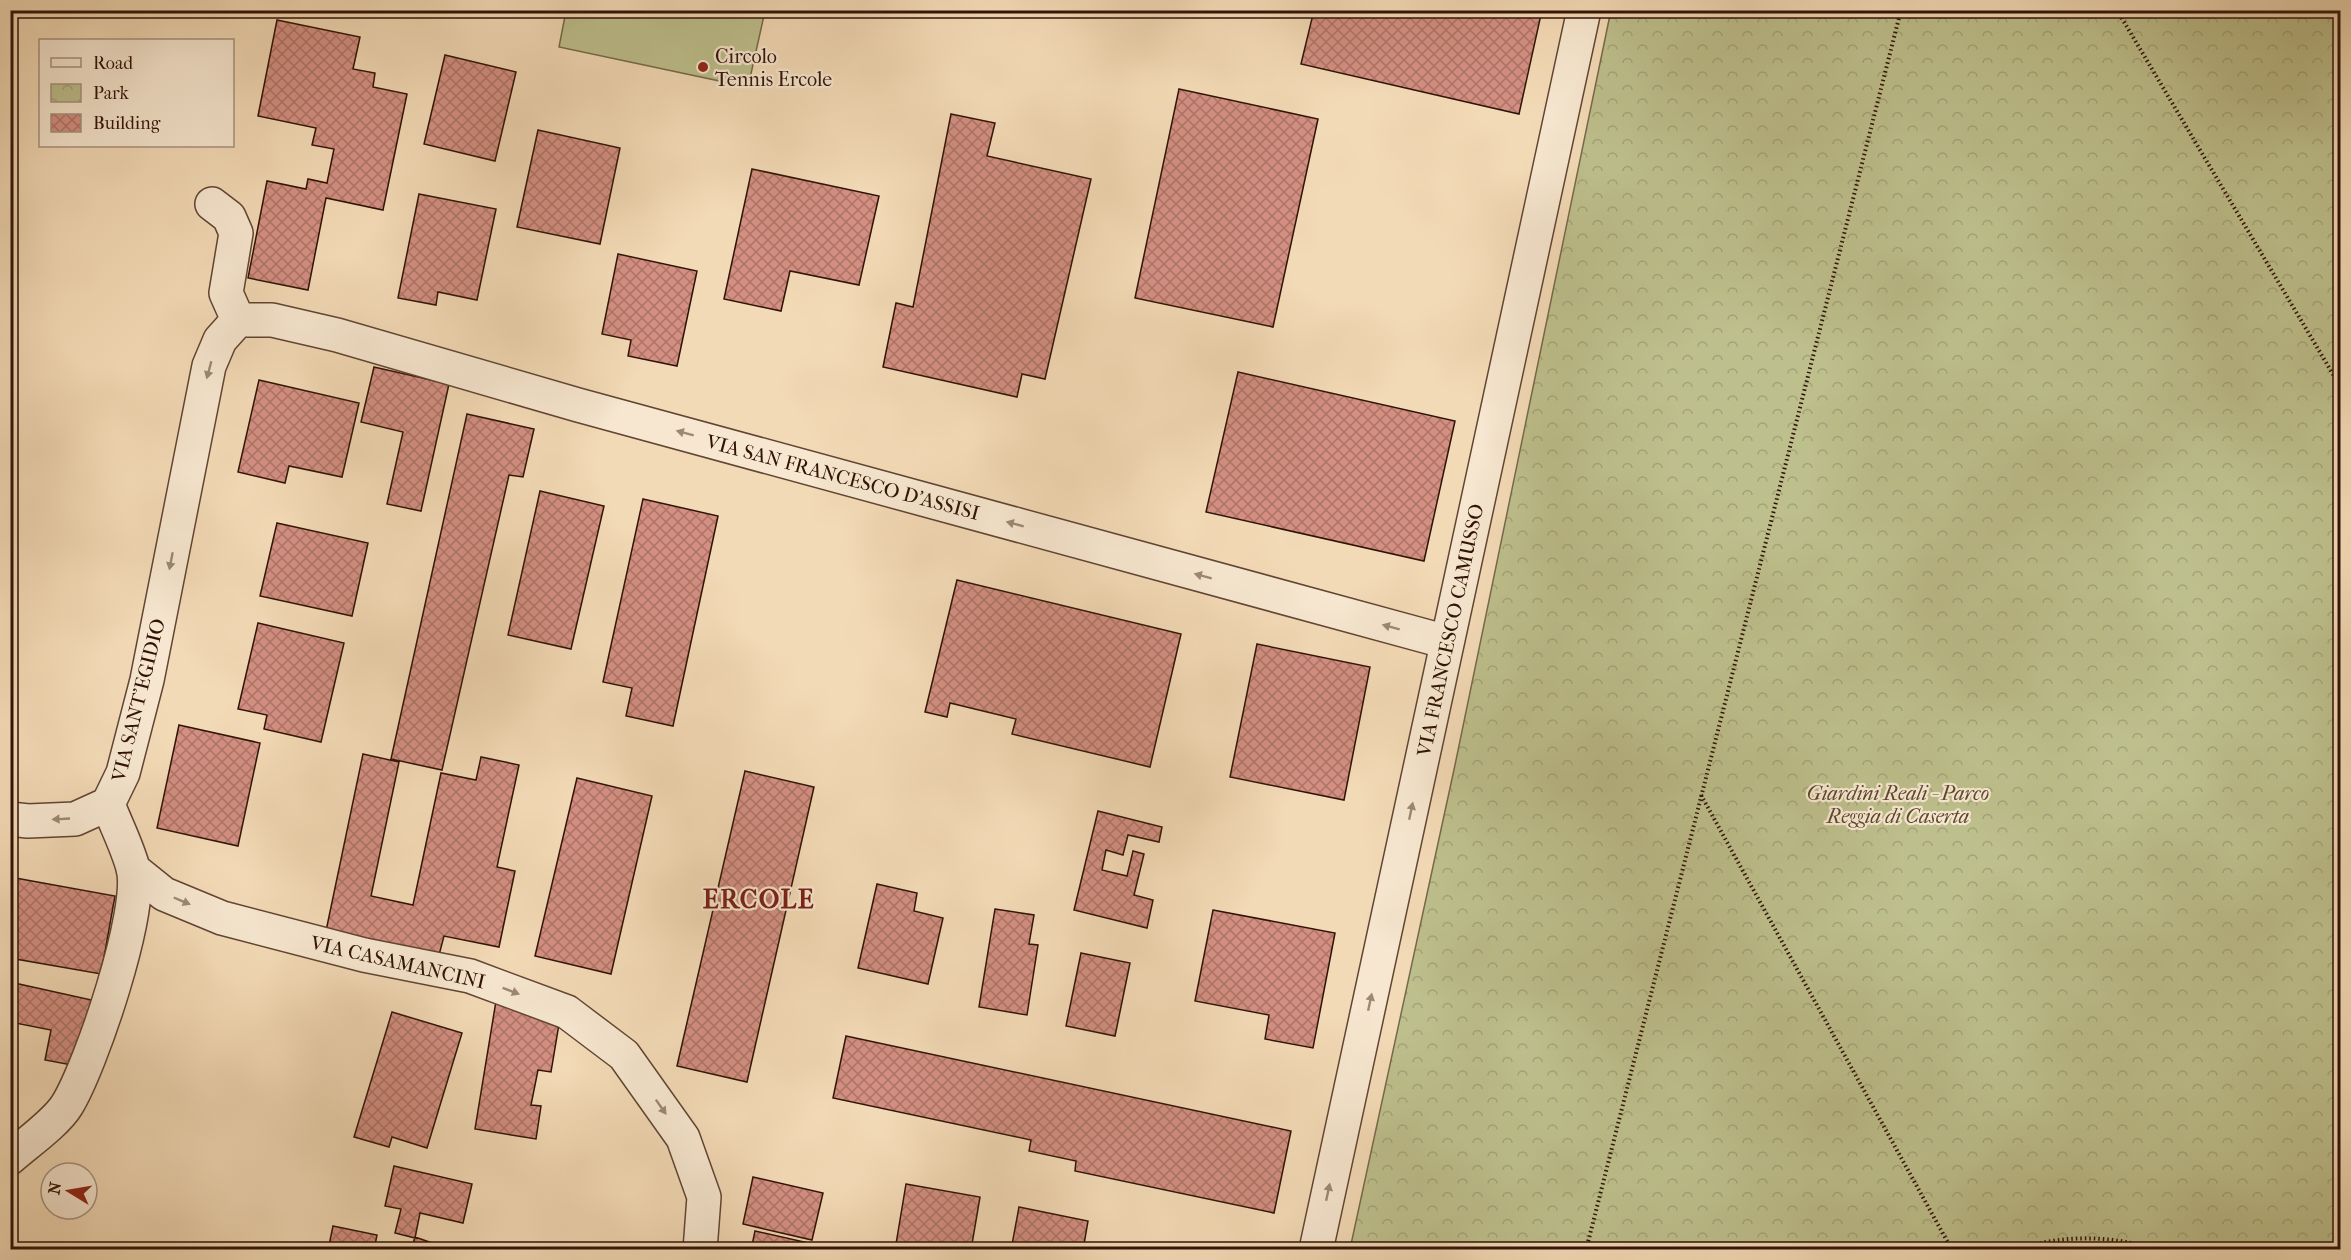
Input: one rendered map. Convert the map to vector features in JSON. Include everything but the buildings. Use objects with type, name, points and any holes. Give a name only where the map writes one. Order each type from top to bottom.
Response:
[{"type":"street","name":"VIA FRANCESCO CAMUSSO","points":[[1316,1250],[1584,10]]},
{"type":"street","points":[[212,204],[229,217],[236,233],[226,293],[238,320]]},
{"type":"street","name":"VIA SAN FRANCESCO D'ASSISI","points":[[238,320],[272,320],[337,335],[578,405],[1447,642]]},
{"type":"street","name":"VIA SANT'EGIDIO","points":[[10,1158],[66,1107],[86,1071],[115,978],[134,904],[133,869],[108,804],[123,773],[147,680],[209,366],[220,340],[238,320]]},
{"type":"street","points":[[10,819],[28,821],[75,819],[108,804]]},
{"type":"street","name":"VIA CASAMANCINI","points":[[133,869],[164,894],[222,918],[364,955],[470,976],[567,1012],[624,1055],[682,1138],[704,1197],[700,1250]]},
{"type":"path","points":[[1586,1250],[1901,10]]},
{"type":"path","points":[[2117,10],[2340,386]]},
{"type":"path","points":[[1700,794],[1952,1250]]},
{"type":"path","points":[[2014,1250],[2038,1242],[2078,1237],[2119,1240],[2157,1250]]},
{"type":"green space","name":"Circolo Tennis Ercole","points":[[566,10],[765,11],[748,87],[559,47]]},
{"type":"green space","name":"Giardini Reali - Parco Reggia di Caserta","points":[[1611,10],[2340,11],[2340,1249],[1350,1249],[1455,765]]},
{"type":"place","name":"Circolo Tennis Ercole","points":[[703,67]]},
{"type":"district","name":"ERCOLE","points":[[759,899]]}]
